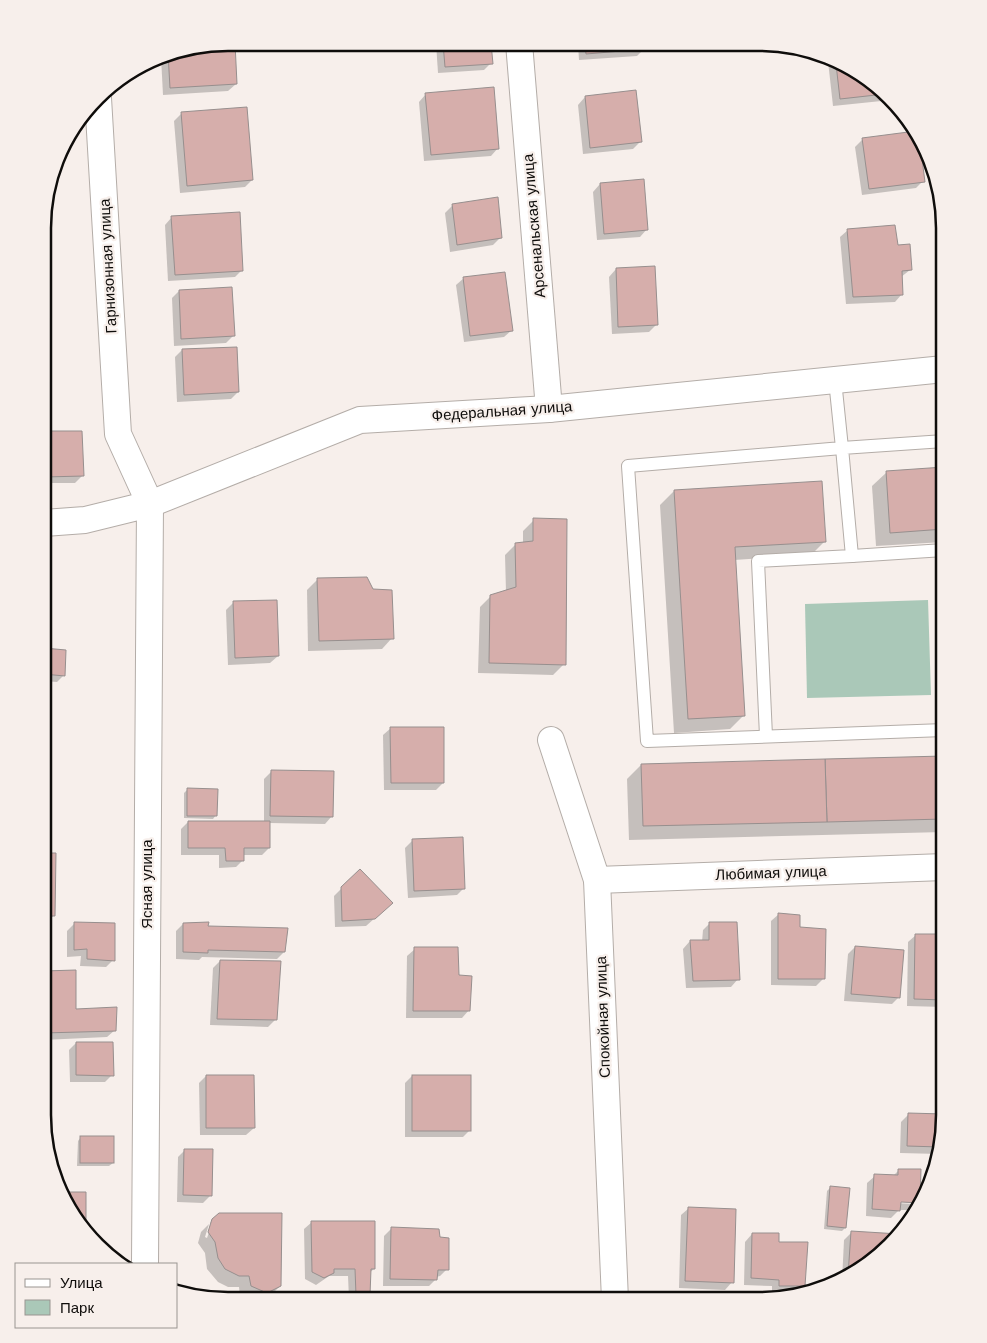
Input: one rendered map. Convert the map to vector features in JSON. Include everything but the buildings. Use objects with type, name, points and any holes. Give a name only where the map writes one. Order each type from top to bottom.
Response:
[{"type":"street","name":"Арсенальская улица","points":[[520,51],[549,409]]},
{"type":"street","name":"Гарнизонная улица","points":[[99,108],[118,434],[150,504]]},
{"type":"street","name":"Федеральная улица","points":[[150,504],[360,420],[549,409],[936,370]]},
{"type":"street","points":[[51,522],[85,520],[150,504]]},
{"type":"street","name":"Ясная улица","points":[[145,1263],[150,504]]},
{"type":"street","name":"Спокойная улица","points":[[551,740],[597,880],[615,1292]]},
{"type":"street","name":"Любимая улица","points":[[597,880],[935,867]]},
{"type":"lane","points":[[835,380],[852,556]]},
{"type":"lane","points":[[935,730],[647,741],[628,466],[936,442]]},
{"type":"lane","points":[[766,736],[758,561],[936,551]]},
{"type":"green space","points":[[928,600],[931,695],[807,698],[805,604]]}]
